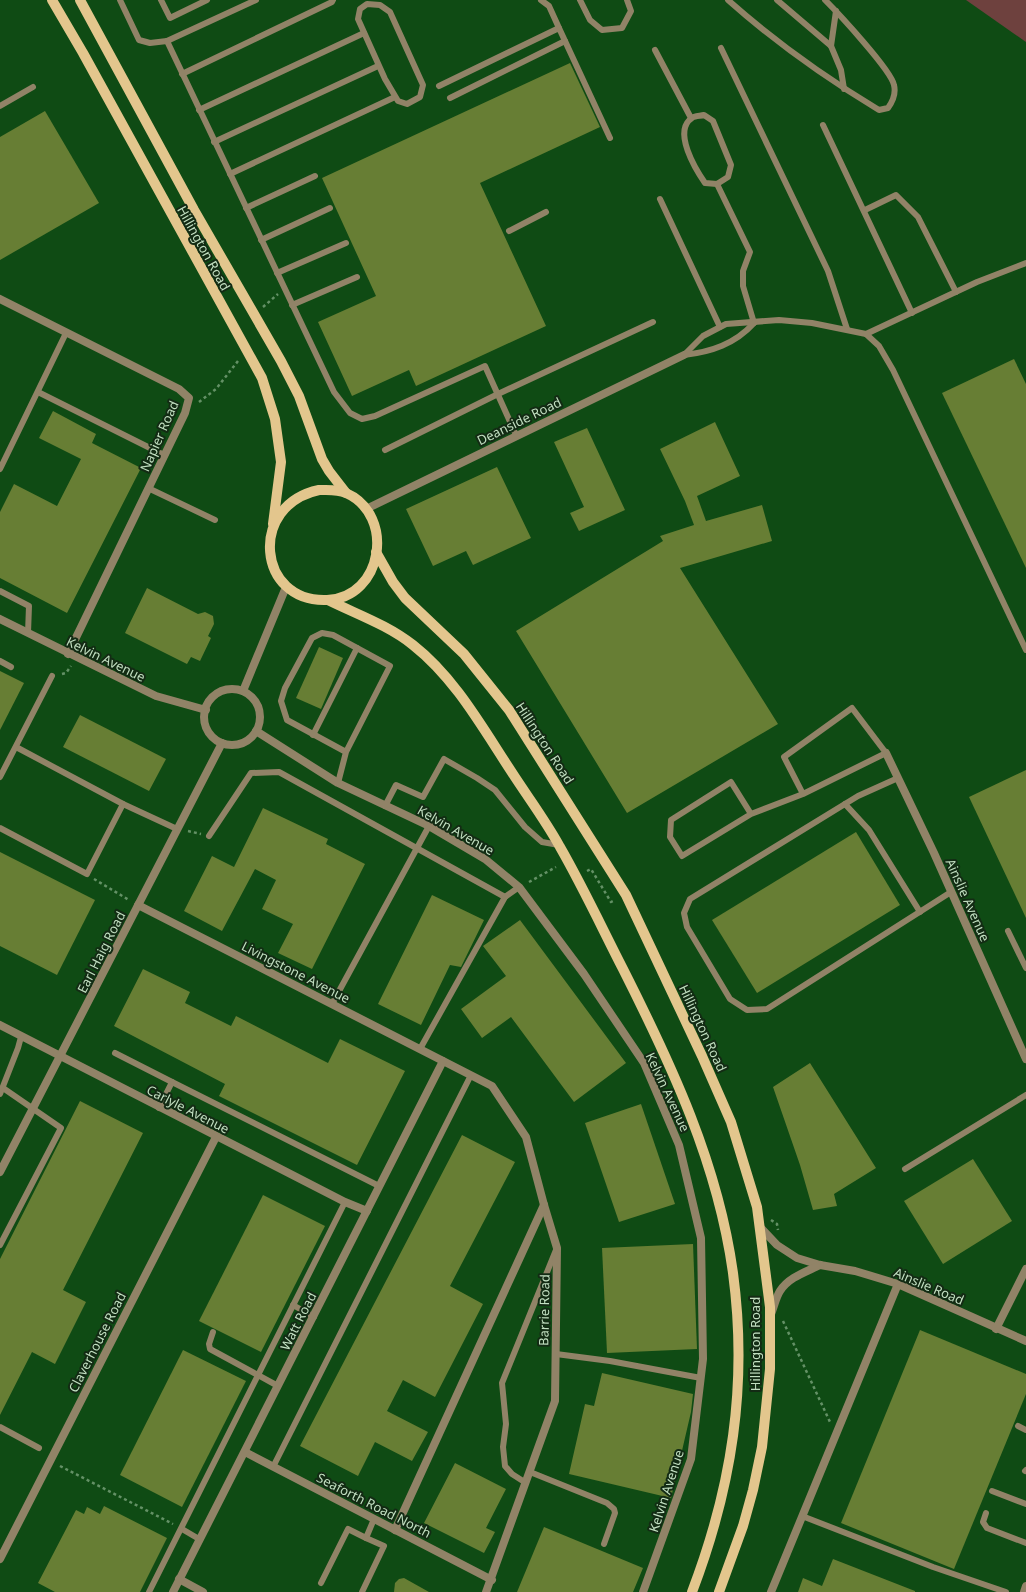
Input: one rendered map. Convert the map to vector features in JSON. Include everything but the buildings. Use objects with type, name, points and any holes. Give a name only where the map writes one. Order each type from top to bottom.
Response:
[{"type":"main road","name":"Hillington Road","points":[[52,0],[262,378],[270,398],[279,438],[281,462],[273,524]]},
{"type":"main road","name":"Hillington Road","points":[[80,0],[254,315],[281,361],[299,396],[322,459],[328,471],[346,493]]},
{"type":"main road","points":[[319,490],[346,493],[366,509],[373,522],[377,535],[374,564],[363,584],[344,597],[328,600],[310,599],[299,595],[286,587],[276,572],[271,560],[270,537],[273,524],[292,500],[301,495],[319,490]]},
{"type":"main road","name":"Hillington Road","points":[[376,552],[393,582],[405,598],[464,654],[508,710],[626,895],[702,1056],[730,1122],[757,1208],[770,1315],[770,1369],[762,1447],[743,1526],[719,1592]]},
{"type":"main road","name":"Hillington Road","points":[[328,600],[393,632],[413,645],[434,664],[461,696],[559,845],[672,1069],[694,1122],[712,1173],[727,1235],[733,1275],[738,1330],[738,1375],[734,1437],[728,1472],[718,1515],[692,1592]]},
{"type":"street","name":"Napier Road","points":[[0,299],[179,389],[189,398],[185,413],[148,488],[72,656]]},
{"type":"street","name":"Deanside Road","points":[[366,509],[516,435],[684,355]]},
{"type":"street","points":[[243,691],[286,587]]},
{"type":"street","name":"Kelvin Avenue","points":[[0,619],[72,656],[156,696],[206,710]]},
{"type":"street","points":[[236,689],[249,695],[258,705],[260,723],[250,739],[235,745],[222,743],[215,739],[206,727],[206,710],[209,702],[220,692],[236,689]]},
{"type":"street","name":"Kelvin Avenue","points":[[256,731],[338,783],[429,826],[485,858],[519,887],[584,974],[644,1063],[679,1145],[700,1238],[703,1359],[691,1459],[643,1592]]},
{"type":"street","name":"Earl Haig Road","points":[[0,1172],[222,743]]},
{"type":"street","name":"Ainslie Avenue","points":[[886,753],[951,892],[1026,1059]]},
{"type":"street","name":"Livingstone Avenue","points":[[138,905],[443,1061]]},
{"type":"street","name":"Carlyle Avenue","points":[[0,1025],[216,1137],[345,1202],[367,1211]]},
{"type":"street","name":"Barrie Road","points":[[443,1061],[492,1086],[526,1137],[544,1206],[557,1248],[555,1401],[492,1580],[486,1592]]},
{"type":"street","name":"Watt Road","points":[[173,1592],[443,1061]]},
{"type":"street","name":"Claverhouse Road","points":[[0,1559],[216,1137]]},
{"type":"street","points":[[395,1530],[544,1206]]},
{"type":"street","name":"Ainslie Road","points":[[760,1227],[784,1250],[797,1258],[820,1265],[854,1271],[898,1284],[996,1329],[1026,1341]]},
{"type":"street","points":[[770,1315],[780,1291],[786,1284],[793,1278],[820,1265]]},
{"type":"street","points":[[996,1329],[1026,1269]]},
{"type":"street","points":[[771,1592],[898,1284]]},
{"type":"street","name":"Seaforth Road North","points":[[245,1452],[492,1580]]},
{"type":"street","points":[[179,1579],[203,1592]]},
{"type":"street","points":[[1024,1592],[1026,1586]]},
{"type":"lane","points":[[120,0],[139,40],[150,43],[167,41],[256,0]]},
{"type":"lane","points":[[161,0],[170,18],[200,1],[207,0]]},
{"type":"lane","points":[[182,74],[332,2],[333,0]]},
{"type":"lane","points":[[541,0],[549,6],[610,138]]},
{"type":"lane","points":[[580,0],[590,20],[602,30],[622,28],[631,11],[627,0]]},
{"type":"lane","points":[[728,0],[749,18],[844,89],[879,110],[888,108],[894,100],[894,84],[880,63],[825,0]]},
{"type":"lane","points":[[777,0],[831,46],[842,70],[844,89]]},
{"type":"lane","points":[[366,2],[380,5],[390,12],[423,85],[420,98],[407,104],[398,101],[378,66],[364,33],[358,19],[360,9],[366,2]]},
{"type":"lane","points":[[831,46],[836,11]]},
{"type":"lane","points":[[439,86],[559,28]]},
{"type":"lane","points":[[199,110],[364,33]]},
{"type":"lane","points":[[167,41],[334,392],[350,413],[362,419],[375,416],[486,366],[516,435]]},
{"type":"lane","points":[[450,98],[566,41]]},
{"type":"lane","points":[[721,48],[828,271],[847,329]]},
{"type":"lane","points":[[655,50],[691,118]]},
{"type":"lane","points":[[214,142],[378,66]]},
{"type":"lane","points":[[0,106],[33,87]]},
{"type":"lane","points":[[230,174],[395,97]]},
{"type":"lane","points":[[704,115],[713,121],[732,165],[728,177],[717,184],[705,183],[695,169],[684,138],[685,127],[691,118],[704,115]]},
{"type":"lane","points":[[823,125],[865,210],[912,313]]},
{"type":"lane","points":[[246,208],[315,176]]},
{"type":"lane","points":[[717,184],[750,252],[748,261],[743,271],[743,286],[754,323]]},
{"type":"lane","points":[[865,210],[896,195],[918,217],[956,292]]},
{"type":"lane","points":[[660,199],[720,327]]},
{"type":"lane","points":[[261,240],[330,208]]},
{"type":"lane","points":[[509,232],[546,212]]},
{"type":"lane","points":[[277,273],[346,242]]},
{"type":"lane","points":[[866,334],[956,292],[1026,263]]},
{"type":"lane","points":[[292,305],[357,277]]},
{"type":"lane","points":[[684,355],[703,336],[726,324],[786,321],[812,323],[866,334],[879,346],[893,370],[1026,650]]},
{"type":"lane","points":[[385,450],[498,394],[653,322]]},
{"type":"lane","points":[[684,355],[710,351],[735,341],[754,323]]},
{"type":"lane","points":[[0,469],[66,333]]},
{"type":"lane","points":[[38,392],[164,455]]},
{"type":"lane","points":[[148,488],[215,520]]},
{"type":"lane","points":[[0,591],[29,606],[28,633]]},
{"type":"lane","points":[[338,783],[346,752],[390,666],[333,635],[322,633],[312,638],[285,688],[281,701],[287,720],[346,752]]},
{"type":"lane","points":[[313,735],[357,648]]},
{"type":"lane","points":[[0,661],[11,667]]},
{"type":"lane","points":[[0,777],[52,676]]},
{"type":"lane","points":[[751,814],[732,782],[671,820],[670,837],[682,856],[751,814],[803,794],[886,753],[852,708],[784,757],[803,794]]},
{"type":"lane","points":[[16,747],[123,804],[177,829]]},
{"type":"lane","points":[[385,806],[396,785],[423,797],[444,759],[495,790],[525,827],[542,842],[559,845]]},
{"type":"lane","points":[[209,836],[251,772],[279,772],[505,897]]},
{"type":"lane","points":[[898,778],[846,804],[690,899],[684,913],[686,927],[730,999],[748,1010],[767,1009],[951,892]]},
{"type":"lane","points":[[0,828],[87,874],[123,804]]},
{"type":"lane","points":[[846,804],[869,830],[920,912]]},
{"type":"lane","points":[[332,1004],[429,826]]},
{"type":"lane","points":[[420,1049],[505,897],[519,887]]},
{"type":"lane","points":[[1008,931],[1026,968]]},
{"type":"lane","points":[[0,1245],[61,1128],[32,1108],[2,1091],[21,1036]]},
{"type":"lane","points":[[115,1053],[379,1186]]},
{"type":"lane","points":[[272,1467],[471,1076]]},
{"type":"lane","points":[[159,1108],[172,1082]]},
{"type":"lane","points":[[905,1169],[1026,1095]]},
{"type":"lane","points":[[149,1592],[345,1202]]},
{"type":"lane","points":[[526,1482],[512,1474],[505,1466],[503,1447],[506,1424],[502,1383],[557,1248]]},
{"type":"lane","points":[[293,1305],[314,1317]]},
{"type":"lane","points":[[213,1332],[209,1344],[210,1349],[278,1386]]},
{"type":"lane","points":[[556,1354],[610,1361],[701,1378]]},
{"type":"lane","points":[[1018,1426],[1026,1430]]},
{"type":"lane","points":[[0,1427],[39,1448]]},
{"type":"lane","points":[[530,1472],[607,1503],[614,1509],[615,1513],[604,1544]]},
{"type":"lane","points":[[992,1491],[1026,1504]]},
{"type":"lane","points":[[986,1513],[984,1522],[987,1528],[1026,1543]]},
{"type":"lane","points":[[802,1516],[933,1567],[1006,1592]]},
{"type":"lane","points":[[366,1538],[374,1519]]},
{"type":"lane","points":[[182,1528],[199,1539]]},
{"type":"lane","points":[[321,1583],[348,1529],[384,1546],[362,1592]]},
{"type":"path","points":[[254,315],[284,289]]},
{"type":"path","points":[[185,413],[216,389],[247,350]]},
{"type":"path","points":[[52,676],[66,674],[72,656]]},
{"type":"path","points":[[177,829],[209,836]]},
{"type":"path","points":[[87,874],[138,905]]},
{"type":"path","points":[[757,1208],[777,1224],[784,1250]]},
{"type":"path","points":[[782,1319],[836,1435]]},
{"type":"path","points":[[50,1461],[182,1528]]},
{"type":"shaded area","points":[[966,0],[1026,0],[1026,42]]}]
